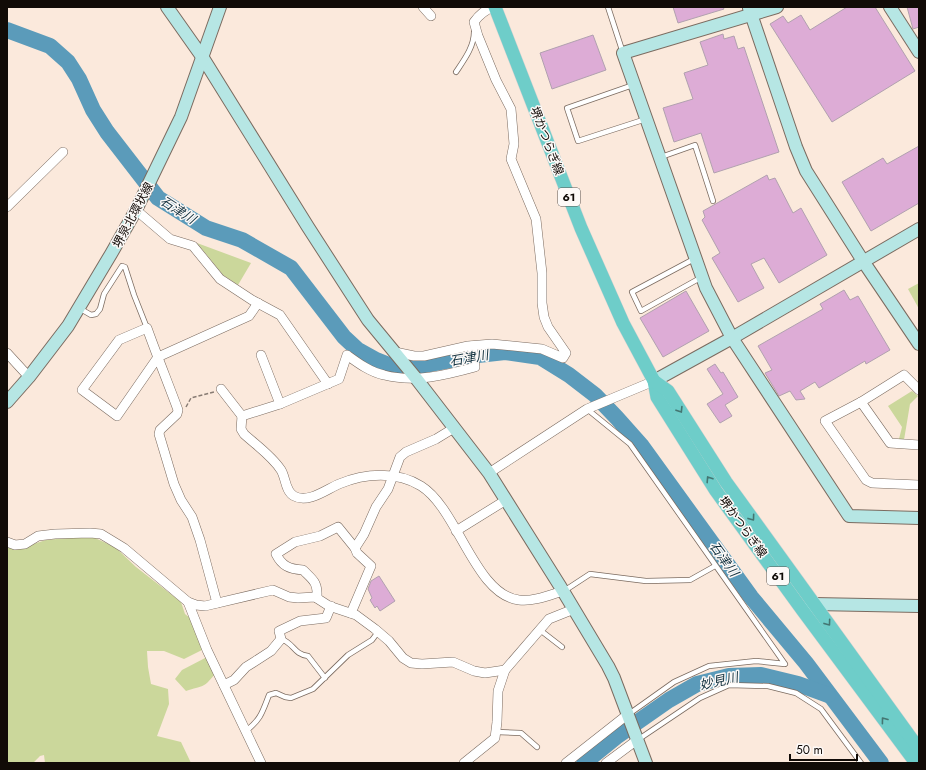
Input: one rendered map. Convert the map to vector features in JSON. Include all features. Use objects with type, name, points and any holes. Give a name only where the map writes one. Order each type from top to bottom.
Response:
[{"type":"main road","name":"堺かつらぎ線","points":[[494,7],[581,228],[623,323],[654,381],[657,397],[716,490],[803,611],[916,763]]},
{"type":"main road","name":"堺かつらぎ線","points":[[654,381],[668,391],[726,482],[919,749]]},
{"type":"street","points":[[168,7],[203,58],[364,314],[416,378],[489,473],[574,609],[614,678],[646,763]]},
{"type":"street","name":"堺泉北環状線","points":[[7,402],[30,377],[68,326],[112,254],[145,194],[181,117],[220,7]]},
{"type":"street","points":[[423,7],[431,16]]},
{"type":"street","points":[[396,353],[424,356],[472,346],[492,344],[542,349],[563,358],[566,353],[548,327],[544,317],[542,302],[542,273],[536,219],[511,159],[514,144],[511,110],[496,80],[478,36],[474,22],[478,16],[486,10],[494,7]]},
{"type":"street","points":[[777,7],[750,11],[623,53],[706,288],[732,338],[849,516],[919,518]]},
{"type":"street","points":[[890,7],[919,52]]},
{"type":"street","points":[[750,11],[796,147],[806,171],[919,344]]},
{"type":"street","points":[[7,207],[63,152]]},
{"type":"street","points":[[136,210],[170,239],[193,246],[220,279],[280,315],[328,384]]},
{"type":"street","points":[[489,473],[590,408],[654,381],[732,338],[919,229]]},
{"type":"street","points":[[217,603],[200,540],[192,517],[181,500],[174,484],[159,434],[160,430],[177,414],[178,410],[158,357],[147,328],[120,340],[82,390],[117,416],[158,357],[249,316],[258,303]]},
{"type":"street","points":[[242,416],[280,404],[339,380],[346,355],[365,367],[384,375],[416,378],[449,374],[475,367],[472,346]]},
{"type":"street","points":[[7,353],[30,377]]},
{"type":"street","points":[[261,354],[280,404]]},
{"type":"street","points":[[919,390],[904,375],[861,402],[825,421],[866,480],[872,483],[919,485]]},
{"type":"street","points":[[221,389],[242,416],[241,429],[244,434],[276,463],[289,491],[296,498],[312,497],[340,483],[378,475],[393,476],[410,481],[421,486],[437,499],[486,579],[499,592],[510,598],[519,600],[563,591]]},
{"type":"street","points":[[861,402],[890,444],[919,445]]},
{"type":"street","points":[[355,548],[364,534],[376,507],[388,489],[400,457],[406,452],[436,439],[454,428]]},
{"type":"street","points":[[456,530],[506,500]]},
{"type":"street","points":[[318,598],[318,587],[312,579],[303,570],[293,570],[287,568],[276,554],[294,542],[320,536],[338,527],[355,548],[357,554],[371,566],[351,613]]},
{"type":"street","points":[[7,542],[15,545],[25,544],[38,536],[56,534],[101,534],[124,548],[188,602],[196,605],[205,606],[273,590],[289,597],[315,597],[331,606],[351,613],[378,632],[389,641],[403,658],[411,662],[422,664],[453,662],[474,671],[485,673],[505,670]]},
{"type":"street","points":[[188,602],[207,650],[261,763]]},
{"type":"street","points":[[803,611],[814,604],[919,606]]},
{"type":"street","points":[[224,685],[234,680],[246,666],[271,651],[281,640],[279,631],[300,620],[326,618],[331,606]]},
{"type":"street","points":[[467,762],[495,738],[498,691],[505,670],[549,619],[574,609]]},
{"type":"street","points":[[566,763],[628,717]]},
{"type":"street","points":[[606,763],[637,739]]},
{"type":"lane","points":[[608,7],[623,53]]},
{"type":"lane","points":[[456,72],[474,38],[474,22]]},
{"type":"lane","points":[[634,84],[567,108],[569,115],[578,141],[646,119]]},
{"type":"lane","points":[[660,158],[695,145],[713,201]]},
{"type":"lane","points":[[695,258],[632,292],[641,311],[702,277]]},
{"type":"lane","points":[[78,308],[91,315],[96,314],[100,309],[104,294],[122,266],[125,267],[147,328]]},
{"type":"lane","points":[[590,408],[630,444],[785,664],[756,661],[708,666],[674,682],[628,717]]},
{"type":"lane","points":[[563,591],[590,574],[646,581],[690,580],[715,566]]},
{"type":"lane","points":[[540,630],[562,647]]},
{"type":"lane","points":[[246,731],[261,716],[269,695],[276,693],[291,698],[313,689],[348,655],[372,640],[378,632]]},
{"type":"lane","points":[[281,640],[287,641],[301,655],[308,656],[325,678]]},
{"type":"lane","points":[[637,739],[700,698],[728,685],[768,686],[796,693],[821,708],[861,763]]},
{"type":"lane","points":[[496,732],[521,733],[537,747]]},
{"type":"path","points":[[178,410],[187,407],[191,398],[221,389]]},
{"type":"green space","points":[[197,243],[251,263],[238,285],[223,275]]},
{"type":"green space","points":[[919,283],[919,309],[908,289]]},
{"type":"green space","points":[[912,391],[918,396],[910,404],[904,440],[899,439],[902,427],[888,406]]},
{"type":"green space","points":[[95,538],[115,547],[136,567],[181,602],[185,614],[190,618],[202,650],[184,659],[164,651],[147,651],[151,684],[168,689],[169,704],[157,736],[181,742],[191,763],[45,763],[44,755],[40,756],[33,763],[7,763],[7,546],[27,546],[46,540]]},
{"type":"green space","points":[[207,657],[215,674],[205,684],[186,691],[175,679],[182,670]]},
{"type":"building","points":[[673,7],[723,7],[724,9],[678,23]]},
{"type":"building","points":[[847,7],[875,7],[915,71],[832,122],[770,24],[783,16],[788,23],[801,15],[810,30]]},
{"type":"building","points":[[907,7],[919,7],[919,27],[913,29]]},
{"type":"building","points":[[723,34],[724,39],[734,36],[738,49],[744,47],[779,152],[714,173],[701,133],[674,142],[663,108],[693,99],[684,73],[708,65],[700,42]]},
{"type":"building","points":[[593,35],[606,70],[552,89],[540,53]]},
{"type":"building","points":[[919,146],[919,203],[871,231],[842,182],[883,158],[887,164]]},
{"type":"building","points":[[767,175],[769,180],[775,178],[793,213],[801,208],[827,255],[779,283],[764,258],[751,264],[764,288],[738,302],[712,258],[720,253],[702,220],[705,217],[703,211]]},
{"type":"building","points":[[844,290],[850,300],[858,296],[890,350],[866,364],[865,361],[819,388],[815,382],[800,391],[805,399],[796,400],[790,391],[779,396],[765,373],[772,370],[758,346],[823,309],[820,304]]},
{"type":"building","points":[[686,291],[709,331],[663,357],[640,318]]},
{"type":"building","points":[[715,364],[721,373],[723,372],[738,397],[725,405],[732,416],[720,423],[707,404],[723,394],[707,369]]},
{"type":"building","points":[[379,576],[395,601],[380,611],[377,606],[375,608],[370,600],[372,598],[368,589],[371,581]]},
{"type":"waterway","name":"石津川","points":[[7,30],[50,46],[68,62],[79,79],[93,110],[107,132],[158,198],[206,228],[242,240],[291,268],[344,337],[358,350],[391,366],[415,367],[478,355],[505,352],[540,357],[569,375],[595,395],[641,445],[751,597],[806,663],[881,763]]},
{"type":"waterway","name":"妙見川","points":[[584,763],[616,737],[669,700],[697,684],[729,676],[761,675],[798,684],[828,695]]}]
